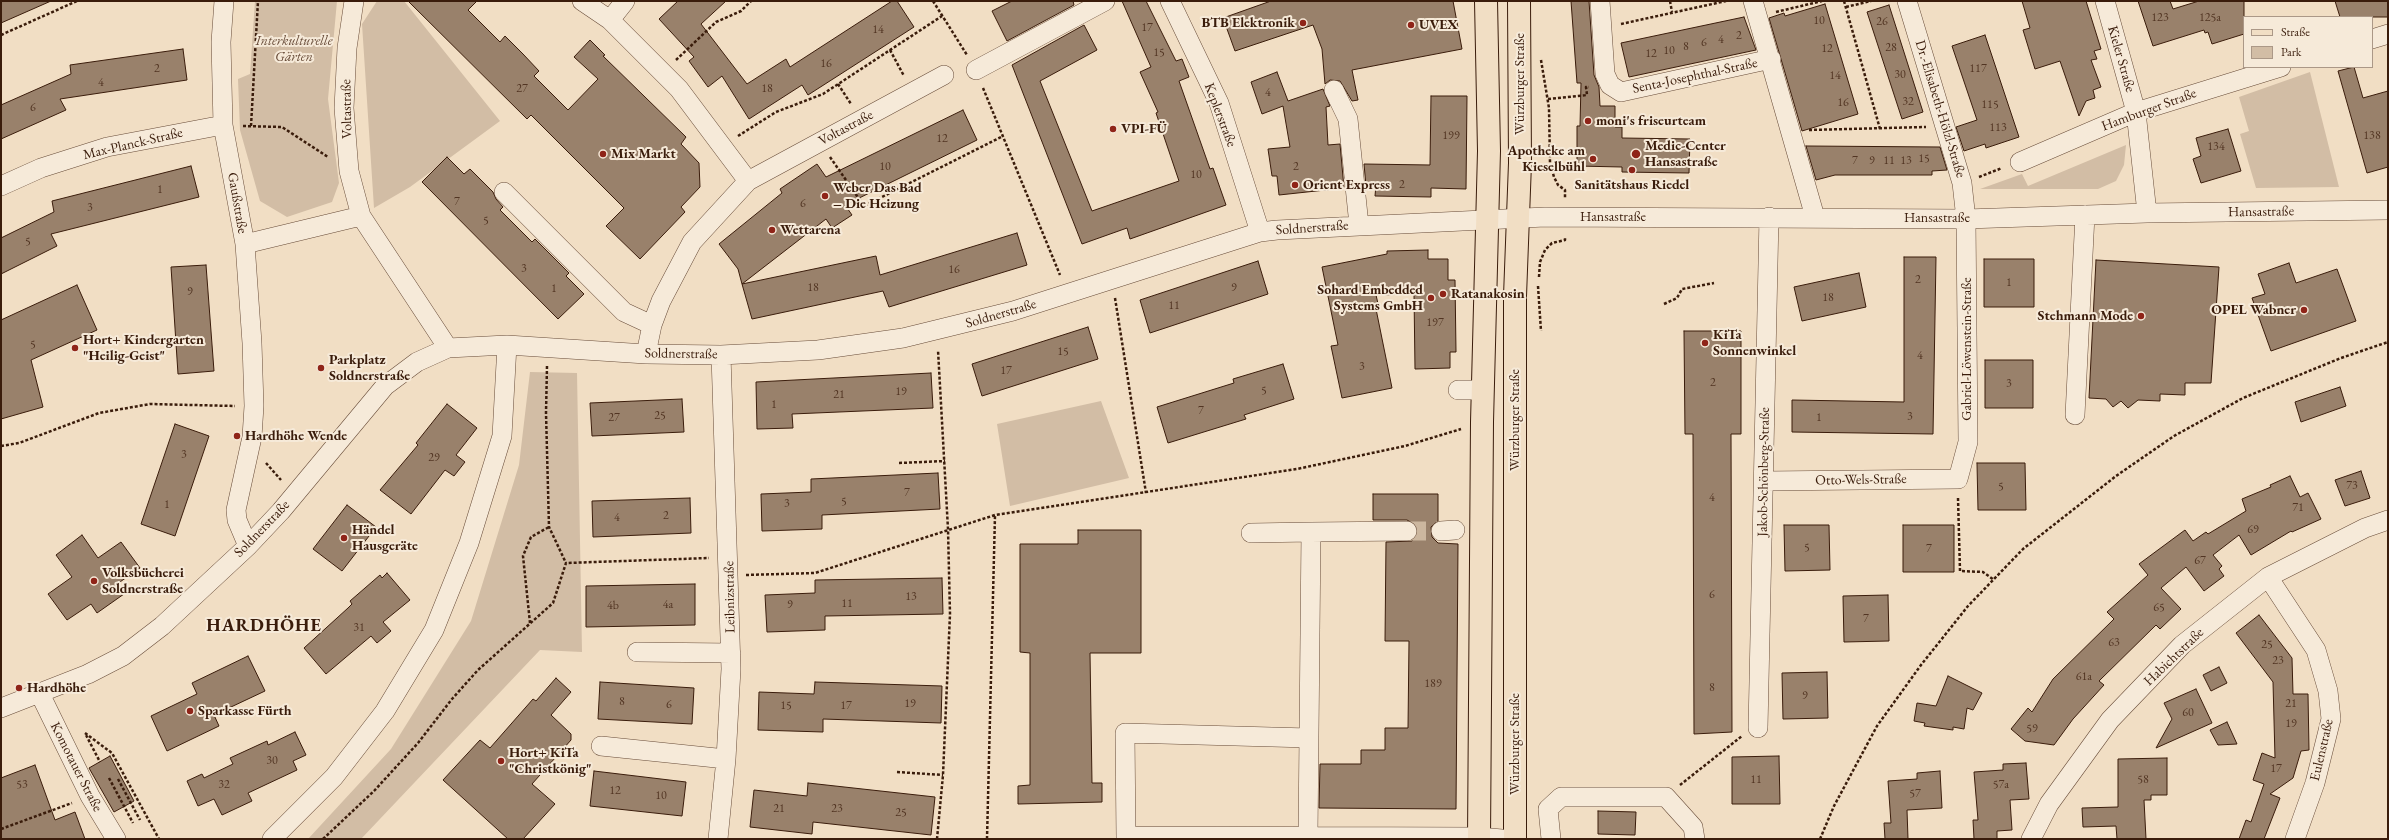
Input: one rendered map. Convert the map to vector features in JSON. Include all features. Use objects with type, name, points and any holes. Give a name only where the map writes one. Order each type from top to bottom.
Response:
[{"type":"main road","points":[[1478,838],[1482,422],[1489,151],[1486,1]]},
{"type":"main road","name":"Würzburger Straße","points":[[1515,839],[1514,304],[1521,86],[1519,1]]},
{"type":"street","name":"Gaußstraße","points":[[224,1],[221,42],[223,124],[245,244],[252,343],[254,406],[252,437],[236,510],[237,520],[248,546]]},
{"type":"street","name":"Voltastraße","points":[[354,1],[347,48],[344,108],[349,170],[361,216],[448,348]]},
{"type":"street","points":[[582,1],[610,20],[679,89],[748,181]]},
{"type":"street","points":[[610,20],[625,1]]},
{"type":"street","points":[[976,70],[1105,1]]},
{"type":"street","name":"Keplerstraße","points":[[1170,1],[1219,103],[1260,232]]},
{"type":"street","points":[[1600,1],[1605,74],[1610,85]]},
{"type":"street","name":"Dr.-Elisabeth-Hölzl-Straße","points":[[1907,1],[1962,183],[1966,219]]},
{"type":"street","name":"Kieler Straße","points":[[2105,1],[2136,112],[2147,213]]},
{"type":"street","points":[[1756,9],[1815,217]]},
{"type":"street","points":[[2373,39],[2388,34]]},
{"type":"street","name":"Senta-Josephthal-Straße","points":[[1610,85],[1621,92],[1771,59]]},
{"type":"street","name":"Hamburger Straße","points":[[2020,162],[2136,112],[2278,68]]},
{"type":"street","name":"Voltastraße","points":[[646,354],[652,325],[661,301],[692,242],[748,181],[944,75]]},
{"type":"street","points":[[1334,90],[1348,119],[1359,225]]},
{"type":"street","name":"Max-Planck-Straße","points":[[1,186],[42,168],[107,147],[223,124]]},
{"type":"street","points":[[504,192],[624,312],[652,325]]},
{"type":"street","name":"Hansastraße","points":[[1487,221],[1517,218],[1815,217],[1966,219],[2147,213],[2388,210]]},
{"type":"street","points":[[2075,415],[2085,215]]},
{"type":"street","points":[[245,244],[361,216]]},
{"type":"street","name":"Jakob-Schönberg-Straße","points":[[1758,728],[1765,481],[1769,217]]},
{"type":"street","name":"Gabriel-Löwenstein-Straße","points":[[1958,479],[1968,442],[1966,219]]},
{"type":"street","name":"Soldnerstraße","points":[[1,708],[88,674],[123,656],[162,626],[248,546],[286,505],[385,386],[417,362],[448,348],[507,345],[646,354],[721,355],[818,350],[903,338],[936,331],[1068,294],[1112,278],[1260,232],[1359,225],[1487,221]]},
{"type":"street","points":[[272,839],[334,777],[386,711],[434,630],[469,543],[502,436],[507,345]]},
{"type":"street","name":"Leibnizstraße","points":[[718,839],[726,759],[731,653],[721,355]]},
{"type":"street","points":[[1458,390],[1483,390]]},
{"type":"street","name":"Otto-Wels-Straße","points":[[1765,481],[1958,479]]},
{"type":"street","name":"Habichtstraße","points":[[2031,839],[2049,804],[2110,720],[2182,645],[2268,577],[2365,528],[2388,520]]},
{"type":"street","points":[[1251,533],[1407,531]]},
{"type":"street","points":[[1308,836],[1311,532]]},
{"type":"street","name":"Eulenstraße","points":[[2268,577],[2316,650],[2328,691],[2331,719],[2314,783],[2295,839]]},
{"type":"street","points":[[637,652],[731,653]]},
{"type":"street","name":"Komotauer Straße","points":[[40,694],[90,796],[116,839]]},
{"type":"street","points":[[1309,738],[1125,733],[1126,838],[1308,836],[1502,839]]},
{"type":"street","points":[[601,746],[726,759]]},
{"type":"street","points":[[1550,839],[1548,809],[1561,797],[1666,797],[1694,833]]},
{"type":"path","points":[[1,35],[77,1]]},
{"type":"path","points":[[251,126],[258,1]]},
{"type":"path","points":[[662,73],[716,22],[741,11],[752,1]]},
{"type":"path","points":[[933,1],[976,70],[1068,294]]},
{"type":"path","points":[[1670,1],[1672,13]]},
{"type":"path","points":[[1602,28],[1726,1]]},
{"type":"path","points":[[1756,9],[1822,1]]},
{"type":"path","points":[[1844,1],[1880,129]]},
{"type":"path","points":[[1846,7],[1871,1]]},
{"type":"path","points":[[722,146],[776,112],[823,94],[942,16]]},
{"type":"path","points":[[890,50],[913,92]]},
{"type":"path","points":[[1542,62],[1548,99],[1550,163],[1554,177],[1558,185],[1565,190],[1565,195]]},
{"type":"path","points":[[1548,99],[1587,95],[1586,87],[1610,85]]},
{"type":"path","points":[[223,124],[282,127],[349,170]]},
{"type":"path","points":[[1791,131],[1945,127]]},
{"type":"path","points":[[820,142],[864,206],[1003,136]]},
{"type":"path","points":[[1962,183],[2020,162]]},
{"type":"path","points":[[1541,331],[1538,284],[1540,262],[1545,250],[1552,243],[1565,240],[1565,236]]},
{"type":"path","points":[[1112,278],[1146,493]]},
{"type":"path","points":[[1664,304],[1677,298],[1682,289],[1714,283]]},
{"type":"path","points":[[936,331],[945,461],[950,614],[943,775],[937,839]]},
{"type":"path","points":[[1820,839],[1834,806],[1876,726],[1925,659],[1968,606],[2023,549],[2116,476],[2174,436],[2243,398],[2341,358],[2388,342]]},
{"type":"path","points":[[322,839],[374,791],[418,743],[452,699],[478,670],[553,603],[566,563],[549,528],[546,413],[548,347]]},
{"type":"path","points":[[1,446],[19,443],[98,413],[150,404],[254,406]]},
{"type":"path","points":[[566,563],[729,566],[815,573],[948,529],[996,515],[1297,469],[1405,446],[1482,422]]},
{"type":"path","points":[[898,463],[945,461]]},
{"type":"path","points":[[264,462],[283,482]]},
{"type":"path","points":[[1958,479],[1960,571],[1983,572],[1994,580]]},
{"type":"path","points":[[987,839],[996,515]]},
{"type":"path","points":[[530,623],[523,556],[531,537],[549,528]]},
{"type":"path","points":[[1666,797],[1735,739],[1758,728]]},
{"type":"path","points":[[85,733],[112,753],[159,839]]},
{"type":"path","points":[[897,772],[943,775]]},
{"type":"path","points":[[109,778],[133,823]]},
{"type":"path","points":[[118,780],[140,820]]},
{"type":"path","points":[[1,829],[90,796]]},
{"type":"green space","name":"Interkulturelle Gärten","points":[[255,1],[337,1],[328,99],[339,183],[332,202],[287,217],[260,201],[240,130],[238,79],[250,74]]},
{"type":"green space","points":[[377,1],[404,1],[500,121],[410,187],[374,208],[362,24]]},
{"type":"green space","points":[[2310,72],[2339,187],[2256,188],[2240,134],[2249,131],[2239,97]]},
{"type":"green space","points":[[2126,145],[2124,165],[2116,181],[2098,189],[1980,189],[2022,174],[2028,186]]},
{"type":"green space","points":[[530,372],[577,373],[582,652],[540,650],[361,839],[308,839],[391,749],[471,621],[519,465]]},
{"type":"green space","points":[[1101,401],[1129,478],[1010,506],[997,424]]},
{"type":"building","points":[[1,1],[51,1],[1,23]]},
{"type":"building","points":[[408,1],[477,1],[468,10],[500,42],[505,36],[523,54],[539,71],[534,76],[568,110],[598,79],[574,57],[590,40],[605,55],[603,56],[686,137],[681,144],[699,163],[700,187],[681,207],[685,212],[640,259],[606,226],[624,208],[531,115],[527,119]]},
{"type":"building","points":[[678,1],[726,1],[701,24],[747,84],[786,59],[790,67],[892,1],[897,1],[914,27],[808,95],[802,85],[749,119],[722,76],[708,87],[689,61],[694,57],[659,19]]},
{"type":"building","points":[[1012,1],[1073,1],[1074,5],[1007,41],[992,11]]},
{"type":"building","points":[[1122,1],[1146,1],[1176,61],[1182,59],[1189,77],[1179,81],[1210,169],[1213,168],[1226,205],[1130,239],[1127,228],[1082,244],[1012,65],[1084,25],[1097,50],[1040,81],[1092,211],[1179,181],[1156,113],[1158,112],[1140,72],[1151,67]]},
{"type":"building","points":[[1271,1],[1453,1],[1462,49],[1352,70],[1358,100],[1352,101],[1340,81],[1330,80],[1325,84],[1322,49],[1313,25],[1235,51],[1223,18]]},
{"type":"building","points":[[1571,1],[1589,1],[1594,75],[1599,87],[1600,106],[1615,106],[1615,127],[1622,127],[1622,138],[1690,139],[1689,173],[1622,172],[1622,167],[1577,166],[1577,126],[1580,126],[1581,83],[1577,83]]},
{"type":"building","points":[[2022,1],[2086,1],[2101,49],[2094,51],[2097,59],[2091,60],[2101,87],[2093,90],[2095,98],[2086,101],[2079,116],[2060,61],[2035,69],[2023,30],[2030,28]]},
{"type":"building","points":[[2138,1],[2170,1],[2173,9],[2199,1],[2244,1],[2243,34],[2212,44],[2208,32],[2205,33],[2204,30],[2153,46]]},
{"type":"building","points":[[2335,1],[2388,1],[2388,17],[2340,16]]},
{"type":"building","points":[[1825,4],[1858,114],[1802,131],[1769,18],[1784,13],[1785,16]]},
{"type":"building","points":[[1889,5],[1923,112],[1902,119],[1867,12]]},
{"type":"building","points":[[1744,17],[1756,50],[1629,77],[1621,43]]},
{"type":"building","points":[[1985,35],[2019,137],[1986,148],[1985,144],[1964,151],[1956,127],[1977,120],[1952,46]]},
{"type":"building","points":[[183,49],[187,80],[60,99],[66,110],[1,139],[1,105],[71,74],[70,65]]},
{"type":"building","points":[[2354,68],[2363,98],[2388,91],[2388,167],[2367,173],[2338,71]]},
{"type":"building","points":[[1277,72],[1288,101],[1323,89],[1330,106],[1326,107],[1328,145],[1340,144],[1344,188],[1279,195],[1277,176],[1272,176],[1268,149],[1290,147],[1283,106],[1262,114],[1251,82]]},
{"type":"building","points":[[1431,96],[1467,96],[1466,189],[1431,188],[1431,197],[1375,196],[1376,185],[1366,186],[1364,164],[1430,165]]},
{"type":"building","points":[[963,110],[977,140],[845,205],[852,215],[832,228],[826,219],[742,284],[738,269],[719,244],[782,193],[780,189],[817,164],[826,177]]},
{"type":"building","points":[[2228,129],[2241,171],[2201,183],[2193,159],[2201,156],[2196,138]]},
{"type":"building","points":[[1806,146],[1940,147],[1947,170],[1932,171],[1932,175],[1835,175],[1816,180]]},
{"type":"building","points":[[447,157],[464,174],[470,169],[493,192],[496,199],[503,207],[500,210],[532,242],[535,239],[569,273],[566,276],[584,294],[558,319],[422,182]]},
{"type":"building","points":[[191,166],[199,197],[51,234],[57,246],[1,274],[1,238],[54,212],[52,201]]},
{"type":"building","points":[[1017,233],[1027,265],[889,307],[883,291],[752,319],[742,284],[876,256],[880,275]]},
{"type":"building","points":[[1428,250],[1428,259],[1448,259],[1448,280],[1455,280],[1456,352],[1450,352],[1450,368],[1415,369],[1414,294],[1376,295],[1379,308],[1376,309],[1392,388],[1342,398],[1331,346],[1338,345],[1322,267],[1387,254],[1387,251]]},
{"type":"building","points":[[1904,257],[1936,257],[1933,434],[1792,432],[1792,400],[1904,402]]},
{"type":"building","points":[[1984,259],[2034,259],[2034,307],[1984,307]]},
{"type":"building","points":[[2096,260],[2219,267],[2211,383],[2185,383],[2185,395],[2160,394],[2160,401],[2138,400],[2128,408],[2121,401],[2113,407],[2106,399],[2089,398]]},
{"type":"building","points":[[1258,261],[1268,294],[1150,333],[1140,300]]},
{"type":"building","name":"OPEL Wabner","points":[[2289,263],[2296,283],[2337,269],[2356,321],[2271,351],[2252,298],[2265,294],[2258,274]]},
{"type":"building","points":[[206,265],[214,371],[178,374],[171,267]]},
{"type":"building","points":[[1859,273],[1866,307],[1802,321],[1794,287]]},
{"type":"building","points":[[77,285],[97,330],[31,360],[43,407],[1,419],[1,320]]},
{"type":"building","points":[[1088,327],[1098,359],[982,396],[972,364]]},
{"type":"building","points":[[1684,331],[1741,331],[1741,434],[1731,434],[1732,732],[1694,734],[1693,434],[1685,434]]},
{"type":"building","points":[[1985,360],[2033,360],[2033,408],[1985,408]]},
{"type":"building","points":[[1283,364],[1294,399],[1244,415],[1246,419],[1168,443],[1157,407],[1234,383],[1233,379]]},
{"type":"building","points":[[931,373],[933,408],[792,414],[793,428],[757,429],[756,382]]},
{"type":"building","points":[[2340,387],[2346,406],[2301,422],[2295,402]]},
{"type":"building","points":[[682,399],[684,432],[592,436],[590,403]]},
{"type":"building","points":[[447,404],[477,428],[456,455],[465,462],[454,476],[445,470],[411,514],[380,490],[418,445],[416,443]]},
{"type":"building","points":[[175,424],[209,436],[175,536],[141,524]]},
{"type":"building","points":[[1977,463],[2025,463],[2026,510],[1978,510]]},
{"type":"building","points":[[2361,471],[2370,498],[2345,506],[2335,480]]},
{"type":"building","points":[[938,473],[940,509],[822,515],[822,529],[762,531],[761,494],[811,492],[811,479]]},
{"type":"building","points":[[2290,476],[2300,497],[2308,493],[2321,519],[2292,532],[2291,531],[2251,555],[2239,535],[2213,555],[2222,566],[2219,569],[2224,576],[2204,591],[2186,567],[2161,588],[2181,609],[2160,629],[2156,625],[2099,681],[2104,685],[2073,719],[2054,745],[2025,741],[2011,729],[2028,708],[2032,712],[2053,679],[2114,619],[2107,612],[2148,575],[2139,564],[2185,530],[2193,541],[2206,532],[2208,534],[2246,511],[2242,499],[2271,487],[2270,485]]},
{"type":"building","points":[[1373,494],[1438,494],[1438,521],[1431,527],[1432,537],[1438,543],[1458,544],[1456,809],[1319,808],[1320,764],[1361,764],[1361,750],[1385,750],[1385,728],[1408,728],[1409,641],[1385,641],[1386,542],[1412,541],[1418,530],[1416,525],[1407,520],[1373,520]]},
{"type":"building","points":[[690,498],[691,533],[593,537],[592,501]]},
{"type":"building","name":"Händel Hausgeräte","points":[[347,505],[376,527],[342,571],[313,549]]},
{"type":"building","points":[[1784,525],[1829,525],[1830,570],[1785,571]]},
{"type":"building","points":[[1903,525],[1954,525],[1954,572],[1903,572]]},
{"type":"building","points":[[1078,530],[1141,530],[1141,653],[1090,653],[1092,783],[1102,783],[1102,802],[1018,804],[1018,786],[1030,785],[1030,653],[1020,652],[1020,544],[1078,544]]},
{"type":"building","name":"Volksbücherei Soldnerstraße","points":[[82,535],[98,558],[121,542],[140,568],[117,584],[124,594],[97,613],[91,604],[67,620],[48,594],[72,577],[56,555]]},
{"type":"building","points":[[387,573],[410,600],[383,622],[391,631],[377,643],[371,636],[326,674],[304,648],[352,604],[350,601],[380,575],[382,578]]},
{"type":"building","points":[[942,578],[943,614],[825,616],[825,630],[767,632],[765,595],[815,593],[815,580]]},
{"type":"building","points":[[695,584],[695,625],[586,627],[586,586]]},
{"type":"building","points":[[1888,595],[1889,641],[1844,642],[1843,596]]},
{"type":"building","points":[[2259,615],[2292,658],[2293,694],[2308,694],[2309,750],[2301,751],[2293,778],[2270,794],[2280,798],[2264,839],[2239,839],[2246,820],[2251,822],[2264,784],[2253,780],[2262,753],[2275,758],[2273,682],[2236,633]]},
{"type":"building","points":[[248,656],[265,691],[214,715],[219,726],[167,751],[151,716],[197,694],[192,683]]},
{"type":"building","points":[[2219,667],[2227,683],[2211,691],[2203,675]]},
{"type":"building","points":[[1827,672],[1828,718],[1783,719],[1782,673]]},
{"type":"building","points":[[1948,676],[1982,693],[1973,710],[1967,708],[1964,729],[1953,727],[1953,730],[1924,726],[1925,723],[1914,721],[1917,703],[1936,706]]},
{"type":"building","points":[[556,678],[571,692],[551,715],[571,734],[571,740],[532,784],[555,804],[523,839],[508,839],[443,780],[480,740],[490,748],[533,699],[536,701]]},
{"type":"building","points":[[600,682],[694,688],[692,724],[598,719]]},
{"type":"building","points":[[815,682],[942,686],[941,723],[823,719],[823,732],[758,730],[759,692],[814,694]]},
{"type":"building","points":[[2196,689],[2212,723],[2156,748],[2172,719],[2164,703]]},
{"type":"building","points":[[2227,722],[2237,744],[2218,745],[2210,730]]},
{"type":"building","points":[[295,732],[306,755],[293,761],[297,770],[248,793],[252,801],[222,815],[214,799],[198,806],[187,781],[202,774],[204,778],[233,764],[230,758],[267,741],[268,745]]},
{"type":"building","points":[[110,756],[134,801],[114,812],[89,768]]},
{"type":"building","points":[[1779,756],[1780,804],[1732,804],[1732,757]]},
{"type":"building","points":[[2167,758],[2167,795],[2151,795],[2151,800],[2144,800],[2146,839],[2117,839],[2116,826],[2083,827],[2082,808],[2118,807],[2118,759]]},
{"type":"building","points":[[2026,763],[2029,799],[2010,800],[2012,830],[1997,831],[1997,839],[1974,839],[1973,820],[1978,820],[1974,772],[2003,770],[2003,764]]},
{"type":"building","points":[[35,765],[55,820],[75,812],[85,839],[1,839],[1,778]]},
{"type":"building","points":[[594,771],[686,782],[682,816],[590,806]]},
{"type":"building","points":[[1940,771],[1942,808],[1907,810],[1908,839],[1885,839],[1884,823],[1891,823],[1888,781],[1917,779],[1917,773]]},
{"type":"building","points":[[808,783],[935,797],[931,835],[813,822],[812,834],[750,827],[754,790],[807,796]]},
{"type":"building","points":[[1598,811],[1636,812],[1635,835],[1598,834]]},
{"type":"tunnel","points":[[1407,531],[1441,531]]},
{"type":"place","name":"BTB Elektronik","points":[[1303,23]]},
{"type":"place","name":"UVEX","points":[[1411,25]]},
{"type":"place","name":"moni's friseurteam","points":[[1588,121]]},
{"type":"place","name":"VPI-FÜ","points":[[1113,129]]},
{"type":"place","name":"Mix Markt","points":[[603,154]]},
{"type":"place","name":"Medic-Center Hansastraße","points":[[1636,154]]},
{"type":"place","name":"Apotheke am Kieselbühl","points":[[1593,159]]},
{"type":"place","name":"Sanitätshaus Riedel","points":[[1632,170]]},
{"type":"place","name":"Orient Express","points":[[1295,185]]},
{"type":"place","name":"Weber Das Bad – Die Heizung","points":[[825,196]]},
{"type":"place","name":"Wettarena","points":[[772,230]]},
{"type":"place","name":"Ratanakosin","points":[[1443,294]]},
{"type":"place","name":"Sohard Embedded Systems GmbH","points":[[1431,298]]},
{"type":"place","name":"OPEL Wabner","points":[[2304,310]]},
{"type":"place","name":"Stehmann Mode","points":[[2141,316]]},
{"type":"place","name":"KiTa Sonnenwinkel","points":[[1705,343]]},
{"type":"place","name":"Hort+ Kindergarten \"Heilig-Geist\"","points":[[75,348]]},
{"type":"place","name":"Parkplatz Soldnerstraße","points":[[321,368]]},
{"type":"place","name":"Hardhöhe Wende","points":[[237,436]]},
{"type":"place","name":"Händel Hausgeräte","points":[[344,538]]},
{"type":"place","name":"Volksbücherei Soldnerstraße","points":[[94,581]]},
{"type":"place","name":"Hardhöhe","points":[[19,688]]},
{"type":"place","name":"Sparkasse Fürth","points":[[190,711]]},
{"type":"place","name":"Hort+ KiTa \"Christkönig\"","points":[[501,761]]},
{"type":"district","name":"HARDHÖHE","points":[[264,626]]}]
